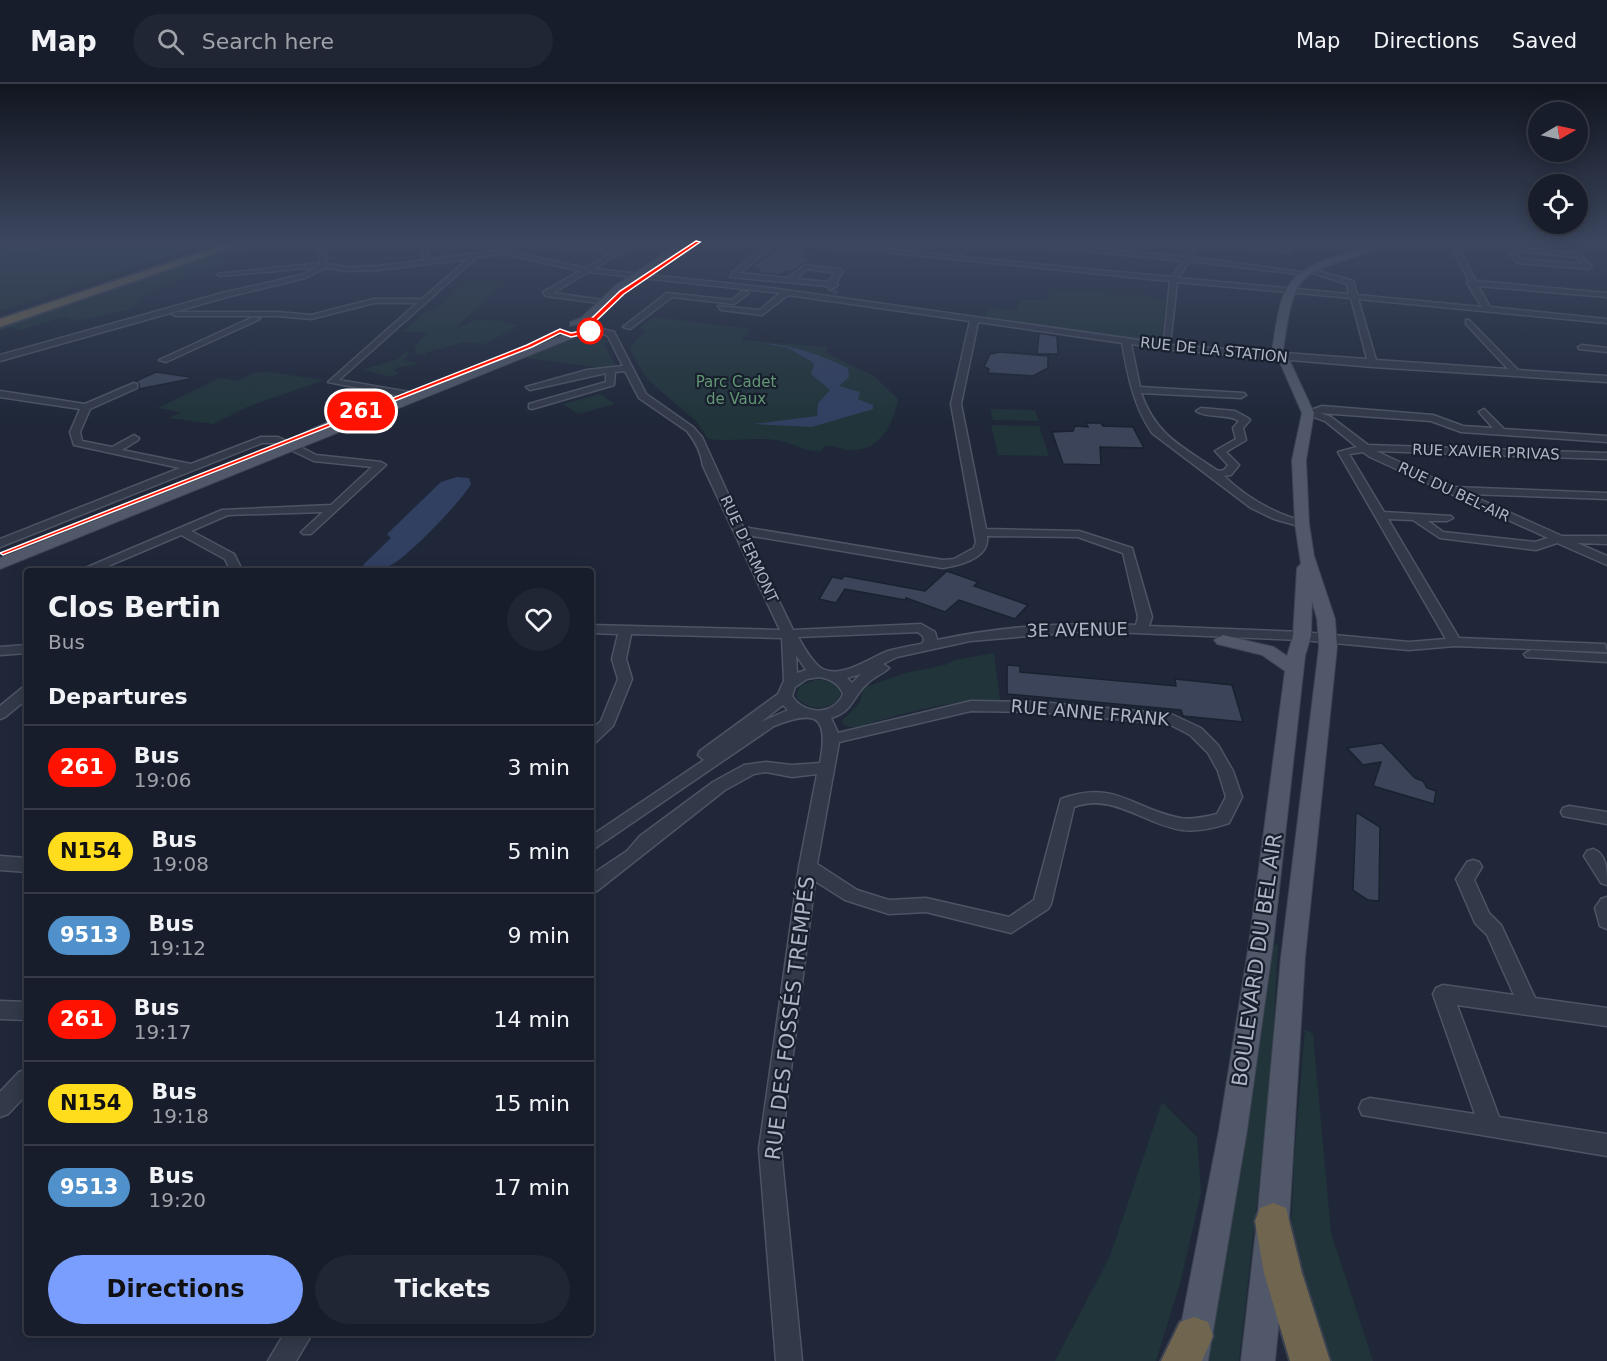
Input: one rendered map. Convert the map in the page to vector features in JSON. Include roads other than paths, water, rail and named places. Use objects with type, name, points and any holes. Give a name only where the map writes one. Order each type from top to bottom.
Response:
[{"type":"highway","points":[[0,316],[44,302]]},
{"type":"highway","points":[[0,323],[64,302]]},
{"type":"highway","points":[[1273,1221],[1282,1273],[1310,1361]]},
{"type":"main road","points":[[0,564],[226,473],[358,412],[568,330],[585,320],[603,302]]},
{"type":"main road","points":[[0,553],[287,444],[568,330],[589,329],[612,302]]},
{"type":"main road","points":[[1292,302],[1277,351],[1283,357],[1310,413]]},
{"type":"main road","points":[[1294,315],[1295,302]]},
{"type":"main road","points":[[1283,357],[1288,353],[1291,342]]},
{"type":"main road","name":"BOULEVARD DU BEL AIR","points":[[1257,1361],[1273,1221],[1293,957],[1328,643],[1326,620],[1306,556],[1302,524],[1299,460],[1310,413]]},
{"type":"main road","name":"BOULEVARD DU BEL AIR","points":[[1189,1353],[1233,1130],[1261,944],[1295,670],[1301,640],[1306,556]]},
{"type":"main road","points":[[1223,640],[1269,651],[1295,670]]},
{"type":"street","points":[[0,358],[202,302]]},
{"type":"street","points":[[164,312],[311,317],[372,302]]},
{"type":"street","points":[[406,394],[332,382],[423,302]]},
{"type":"street","points":[[627,327],[661,302]]},
{"type":"street","points":[[670,302],[730,306],[762,313],[774,302]]},
{"type":"street","points":[[730,306],[735,302]]},
{"type":"street","name":"RUE DE LA STATION","points":[[880,302],[974,321],[1185,348],[1605,380]]},
{"type":"street","points":[[1168,343],[1172,302]]},
{"type":"street","points":[[1355,302],[1373,364]]},
{"type":"street","points":[[1405,302],[1607,321]]},
{"type":"street","points":[[1482,302],[1487,309]]},
{"type":"street","points":[[163,360],[264,314]]},
{"type":"street","points":[[740,530],[943,564],[957,562],[979,550],[980,532],[956,401],[974,321]]},
{"type":"street","points":[[1468,322],[1516,373]]},
{"type":"street","name":"RUE D'ERMONT","points":[[589,329],[613,338],[645,399],[678,422],[694,451],[708,466],[788,633],[811,667],[826,675]]},
{"type":"street","points":[[1126,341],[1145,415],[1164,439],[1216,474],[1238,496],[1289,522],[1302,524]]},
{"type":"street","points":[[1143,343],[1168,343],[1185,348]]},
{"type":"street","points":[[1582,347],[1607,350]]},
{"type":"street","points":[[530,387],[629,368]]},
{"type":"street","points":[[532,406],[611,383],[610,370]]},
{"type":"street","points":[[0,394],[86,407],[134,386]]},
{"type":"street","points":[[1137,390],[1241,395]]},
{"type":"street","points":[[86,407],[75,432],[75,439],[78,443],[194,468]]},
{"type":"street","points":[[1310,413],[1322,409],[1433,418],[1461,429],[1606,440]]},
{"type":"street","points":[[1201,411],[1235,414],[1245,420],[1238,428],[1241,440],[1220,451],[1234,465],[1227,473],[1216,474]]},
{"type":"street","points":[[1484,412],[1501,432]]},
{"type":"street","name":"RUE DU BEL-AIR","points":[[1310,413],[1328,419],[1374,455],[1607,561]]},
{"type":"street","points":[[113,451],[134,438]]},
{"type":"street","points":[[0,543],[261,440],[272,438],[314,458],[381,465],[307,532]]},
{"type":"street","points":[[1366,448],[1343,452],[1455,642]]},
{"type":"street","name":"RUE XAVIER PRIVAS","points":[[1366,448],[1607,456]]},
{"type":"street","points":[[1447,490],[1607,496]]},
{"type":"street","points":[[92,568],[226,512],[333,508]]},
{"type":"street","points":[[1380,515],[1447,518]]},
{"type":"street","points":[[1416,517],[1440,535],[1536,546],[1555,539],[1607,540]]},
{"type":"street","points":[[182,531],[231,557],[235,568]]},
{"type":"street","points":[[980,532],[1079,534],[1128,551],[1145,617],[1142,628]]},
{"type":"street","name":"3E AVENUE","points":[[826,675],[851,673],[892,654],[926,646],[1014,631],[1087,627],[1142,628],[1328,643]]},
{"type":"street","points":[[594,629],[788,633],[921,628],[930,634],[931,642],[926,646]]},
{"type":"street","points":[[594,735],[608,723],[625,679],[619,659],[625,631]]},
{"type":"street","name":"RUE D'ERMONT","points":[[788,633],[788,689]]},
{"type":"street","name":"3E AVENUE","points":[[850,694],[864,678],[886,666],[938,651],[997,640],[1094,635],[1223,640],[1301,640]]},
{"type":"street","points":[[1328,643],[1426,646],[1455,642],[1606,652]]},
{"type":"street","points":[[1328,643],[1425,655],[1469,650],[1606,652]]},
{"type":"street","points":[[0,651],[24,649]]},
{"type":"street","points":[[594,843],[803,675],[826,675],[846,684],[850,694],[841,708],[820,715],[799,711],[791,706],[788,689]]},
{"type":"street","points":[[0,714],[24,693]]},
{"type":"street","name":"RUE ANNE FRANK","points":[[808,867],[850,895],[889,907],[926,905],[1011,925],[1042,904],[1067,803],[1078,797],[1108,797],[1184,825],[1223,819],[1233,797],[1214,748],[1186,724],[1171,719],[1039,707],[970,706],[832,739]]},
{"type":"street","points":[[594,843],[769,723],[799,711]]},
{"type":"street","points":[[820,715],[828,724],[832,739]]},
{"type":"street","points":[[594,723],[608,723]]},
{"type":"street","name":"RUE DES FOSSÉS TREMPÉS","points":[[789,1361],[770,1149],[808,867],[832,739]]},
{"type":"street","points":[[594,882],[599,876],[611,873],[639,851],[646,841],[719,786],[750,769],[766,767],[792,771],[826,768]]},
{"type":"street","points":[[1569,812],[1607,818]]},
{"type":"street","points":[[1593,856],[1607,878]]},
{"type":"street","points":[[0,862],[24,865]]},
{"type":"street","points":[[1473,867],[1465,879],[1482,918],[1494,930],[1528,1006]]},
{"type":"street","points":[[1607,904],[1604,908],[1607,921]]},
{"type":"street","points":[[1491,1127],[1443,994],[1607,1017]]},
{"type":"street","points":[[0,1010],[24,1011]]},
{"type":"street","points":[[0,1107],[24,1082]]},
{"type":"street","points":[[1370,1108],[1607,1145]]},
{"type":"street","points":[[281,1361],[298,1336]]},
{"type":"water","points":[[763,343],[807,351],[848,368],[849,377],[839,386],[860,392],[858,399],[873,405],[873,409],[812,427],[753,424],[817,416],[818,403],[830,390],[811,374],[814,365],[812,362],[788,348]]},
{"type":"water","points":[[457,477],[469,478],[471,484],[435,527],[401,558],[383,568],[365,568],[363,565],[391,538],[387,534],[441,482]]},
{"type":"park label","name":"Parc Cadet de Vaux","points":[[736,390]]}]
